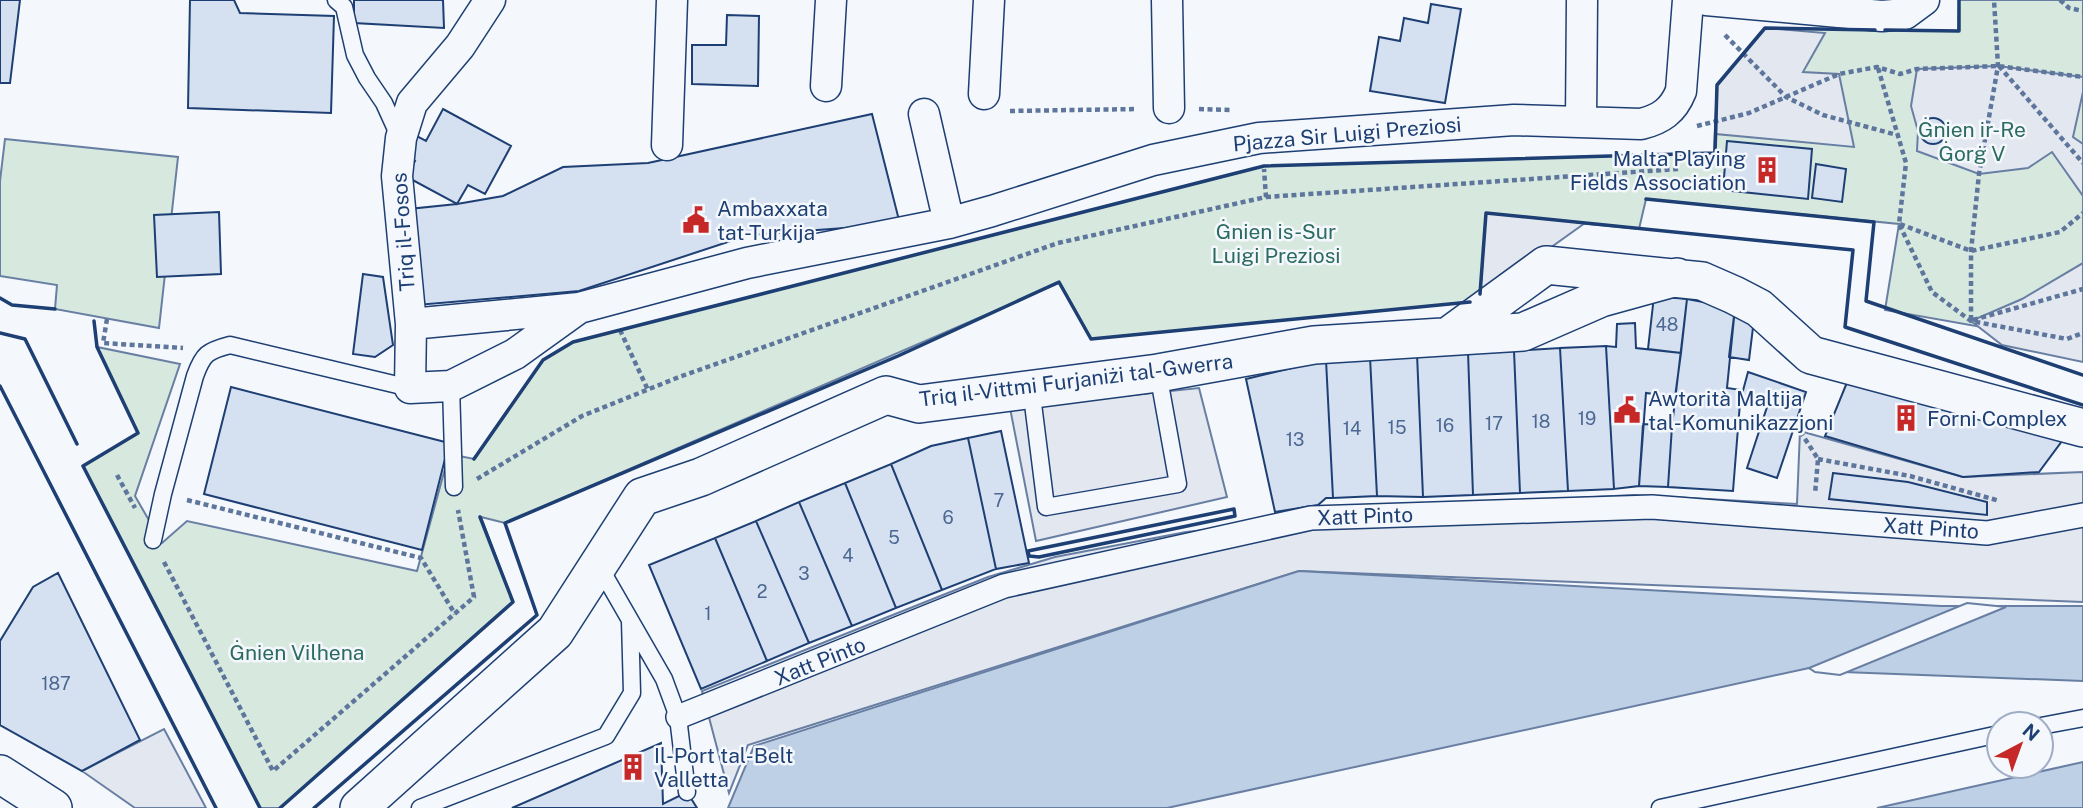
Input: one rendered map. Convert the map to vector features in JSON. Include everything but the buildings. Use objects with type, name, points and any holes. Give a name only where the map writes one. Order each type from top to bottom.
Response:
[{"type":"street","name":"Triq il-Fosos","points":[[411,324],[397,176],[401,138],[412,103],[460,46],[490,0]]},
{"type":"street","points":[[667,145],[672,0]]},
{"type":"street","points":[[826,86],[831,0]]},
{"type":"street","points":[[989,0],[991,103]]},
{"type":"street","points":[[1167,0],[1169,108]]},
{"type":"street","points":[[1581,122],[1582,0]]},
{"type":"street","points":[[1669,112],[1681,91],[1688,0]]},
{"type":"street","points":[[1712,14],[1882,16],[1905,14],[1924,1]]},
{"type":"street","name":"Pjazza Sir Luigi Preziosi","points":[[411,324],[592,304],[747,262],[948,223],[1153,160],[1259,138],[1514,120],[1641,124],[1655,121],[1669,112]]},
{"type":"street","points":[[924,114],[948,223]]},
{"type":"street","name":"Triq il-Vittmi Furjaniżi tal-Gwerra","points":[[1450,335],[1546,265],[1702,281],[1759,309],[1811,355],[2083,428]]},
{"type":"street","name":"Triq il-Vittmi Furjaniżi tal-Gwerra","points":[[359,808],[555,632],[642,497],[701,477],[886,395],[919,404],[1158,373],[1314,345],[1523,332],[1601,298],[1677,278]]},
{"type":"street","name":"Pjazza Sir Luigi Preziosi","points":[[410,387],[451,386],[515,354],[592,304]]},
{"type":"street","points":[[410,387],[411,324]]},
{"type":"street","name":"Xatt Pinto","points":[[678,717],[1004,586],[1311,518],[1652,507],[1987,533],[2083,515]]},
{"type":"street","points":[[0,774],[53,808]]},
{"type":"lane","points":[[336,0],[344,7],[355,55],[401,138]]},
{"type":"lane","points":[[153,540],[195,376],[201,359],[212,350],[230,345],[410,387]]},
{"type":"lane","points":[[1031,388],[1045,507],[1178,484],[1158,373]]},
{"type":"lane","points":[[451,386],[454,487]]},
{"type":"lane","points":[[599,566],[664,679],[678,717],[687,792]]},
{"type":"lane","points":[[420,808],[606,736],[632,693],[630,620]]},
{"type":"lane","points":[[2055,723],[2083,718]]},
{"type":"lane","points":[[1660,808],[1985,737]]},
{"type":"path","points":[[1971,321],[1971,251],[1979,174],[1998,66],[1994,0]]},
{"type":"path","points":[[2060,0],[2068,8],[2083,11]]},
{"type":"path","points":[[1712,14],[1786,97],[1823,115],[1898,135]]},
{"type":"path","points":[[1669,112],[1686,128],[1749,113],[1839,74],[1877,67],[1900,74],[1917,69],[1998,66],[2083,77]]},
{"type":"path","points":[[1998,66],[2083,163]]},
{"type":"path","points":[[1877,67],[1906,163],[1899,224],[1932,292],[1971,321],[2067,339],[2083,333]]},
{"type":"path","points":[[991,103],[1169,108]]},
{"type":"path","points":[[1259,138],[1266,197]]},
{"type":"path","points":[[117,475],[273,771],[474,597],[454,487],[477,480],[582,416],[1058,243],[1266,197],[1678,169]]},
{"type":"path","points":[[1899,224],[1971,251],[2060,232],[2083,213]]},
{"type":"path","points":[[1971,321],[2083,289]]},
{"type":"path","points":[[592,304],[648,390]]},
{"type":"path","points":[[107,319],[103,343],[212,350]]},
{"type":"path","points":[[1794,426],[1818,459],[1910,476],[1991,497],[2025,510],[2040,523]]},
{"type":"path","points":[[163,494],[421,558],[455,614]]},
{"type":"green space","points":[[1959,0],[2083,0],[2083,345],[1885,310],[1899,224],[1646,199],[1639,229],[1487,214],[1480,301],[1091,339],[1059,283],[505,523],[481,517],[513,602],[280,808],[260,808],[83,466],[138,433],[97,347],[180,364],[135,496],[162,543],[187,521],[417,571],[449,454],[474,459],[543,360],[573,342],[1264,166],[1714,153],[1717,85],[1765,28],[1958,31]]},
{"type":"green space","points":[[5,139],[178,157],[159,328],[55,309],[57,285],[0,276],[0,181]]},
{"type":"shaded area","points":[[1765,28],[1825,33],[1803,72],[1839,74],[1854,147],[1716,134],[1717,85]]},
{"type":"shaded area","points":[[1998,66],[2083,77],[2083,92],[2073,137],[2083,144],[2083,196],[2052,152],[2028,168],[1979,174],[1917,151],[1918,131],[1911,106],[1917,69]]},
{"type":"shaded area","points":[[1486,213],[1585,223],[1480,298]]},
{"type":"shaded area","points":[[2083,263],[2083,362],[2002,345],[1971,321],[2022,299]]},
{"type":"shaded area","points":[[1199,388],[1227,497],[1036,541],[1010,408]]},
{"type":"shaded area","points":[[1800,431],[1963,477],[2083,472],[2083,602],[1299,571],[748,745],[729,793],[702,691],[988,577],[1055,557],[1186,532],[1438,505],[1634,495],[1797,504]]},
{"type":"shaded area","points":[[164,729],[206,808],[135,808],[82,771]]},
{"type":"water","points":[[1299,571],[1941,606],[2083,606],[2083,681],[1843,672],[1809,668],[1167,808],[728,808],[754,746]]},
{"type":"water","points":[[2083,762],[2083,808],[1877,808],[2002,780],[2055,780],[2055,768]]},
{"type":"pier","points":[[1967,603],[2006,607],[1840,675],[1815,672],[1809,668]]},
{"type":"wall","points":[[1885,30],[1959,31],[1959,0]]},
{"type":"wall","points":[[474,459],[543,360],[573,342],[1264,166],[1715,153],[1717,85],[1765,28],[1875,30]]},
{"type":"wall","points":[[1646,199],[1874,222],[1866,301],[2083,375]]},
{"type":"wall","points":[[1480,294],[1486,213],[1853,250],[1845,327],[2083,405]]},
{"type":"wall","points":[[314,808],[537,615],[505,523],[898,356],[1059,282],[1091,339],[1470,302]]},
{"type":"wall","points":[[0,298],[12,305],[55,309]]},
{"type":"wall","points":[[94,321],[97,347],[138,433],[83,466],[260,808]]},
{"type":"wall","points":[[0,333],[25,339],[77,444]]},
{"type":"wall","points":[[0,386],[216,808]]},
{"type":"wall","points":[[1234,509],[1235,516],[1039,557],[1029,556],[1028,551],[1234,509]]},
{"type":"wall","points":[[280,808],[513,602],[480,517]]},
{"type":"place","name":"Malta Playing Fields Association","points":[[1767,170]]},
{"type":"place","name":"Ambaxxata tat-Turkija","points":[[696,220]]},
{"type":"place","name":"Awtorità Maltija tal-Komunikazzjoni","points":[[1627,410]]},
{"type":"place","name":"Forni Complex","points":[[1906,418]]},
{"type":"place","name":"Il-Port tal-Belt Valletta","points":[[633,767]]},
{"type":"park label","name":"Ġnien ir-Re Ġorġ V","points":[[1972,141]]},
{"type":"park label","name":"Ġnien is-Sur Luigi Preziosi","points":[[1276,243]]},
{"type":"park label","name":"Ġnien Vilhena","points":[[297,652]]}]
